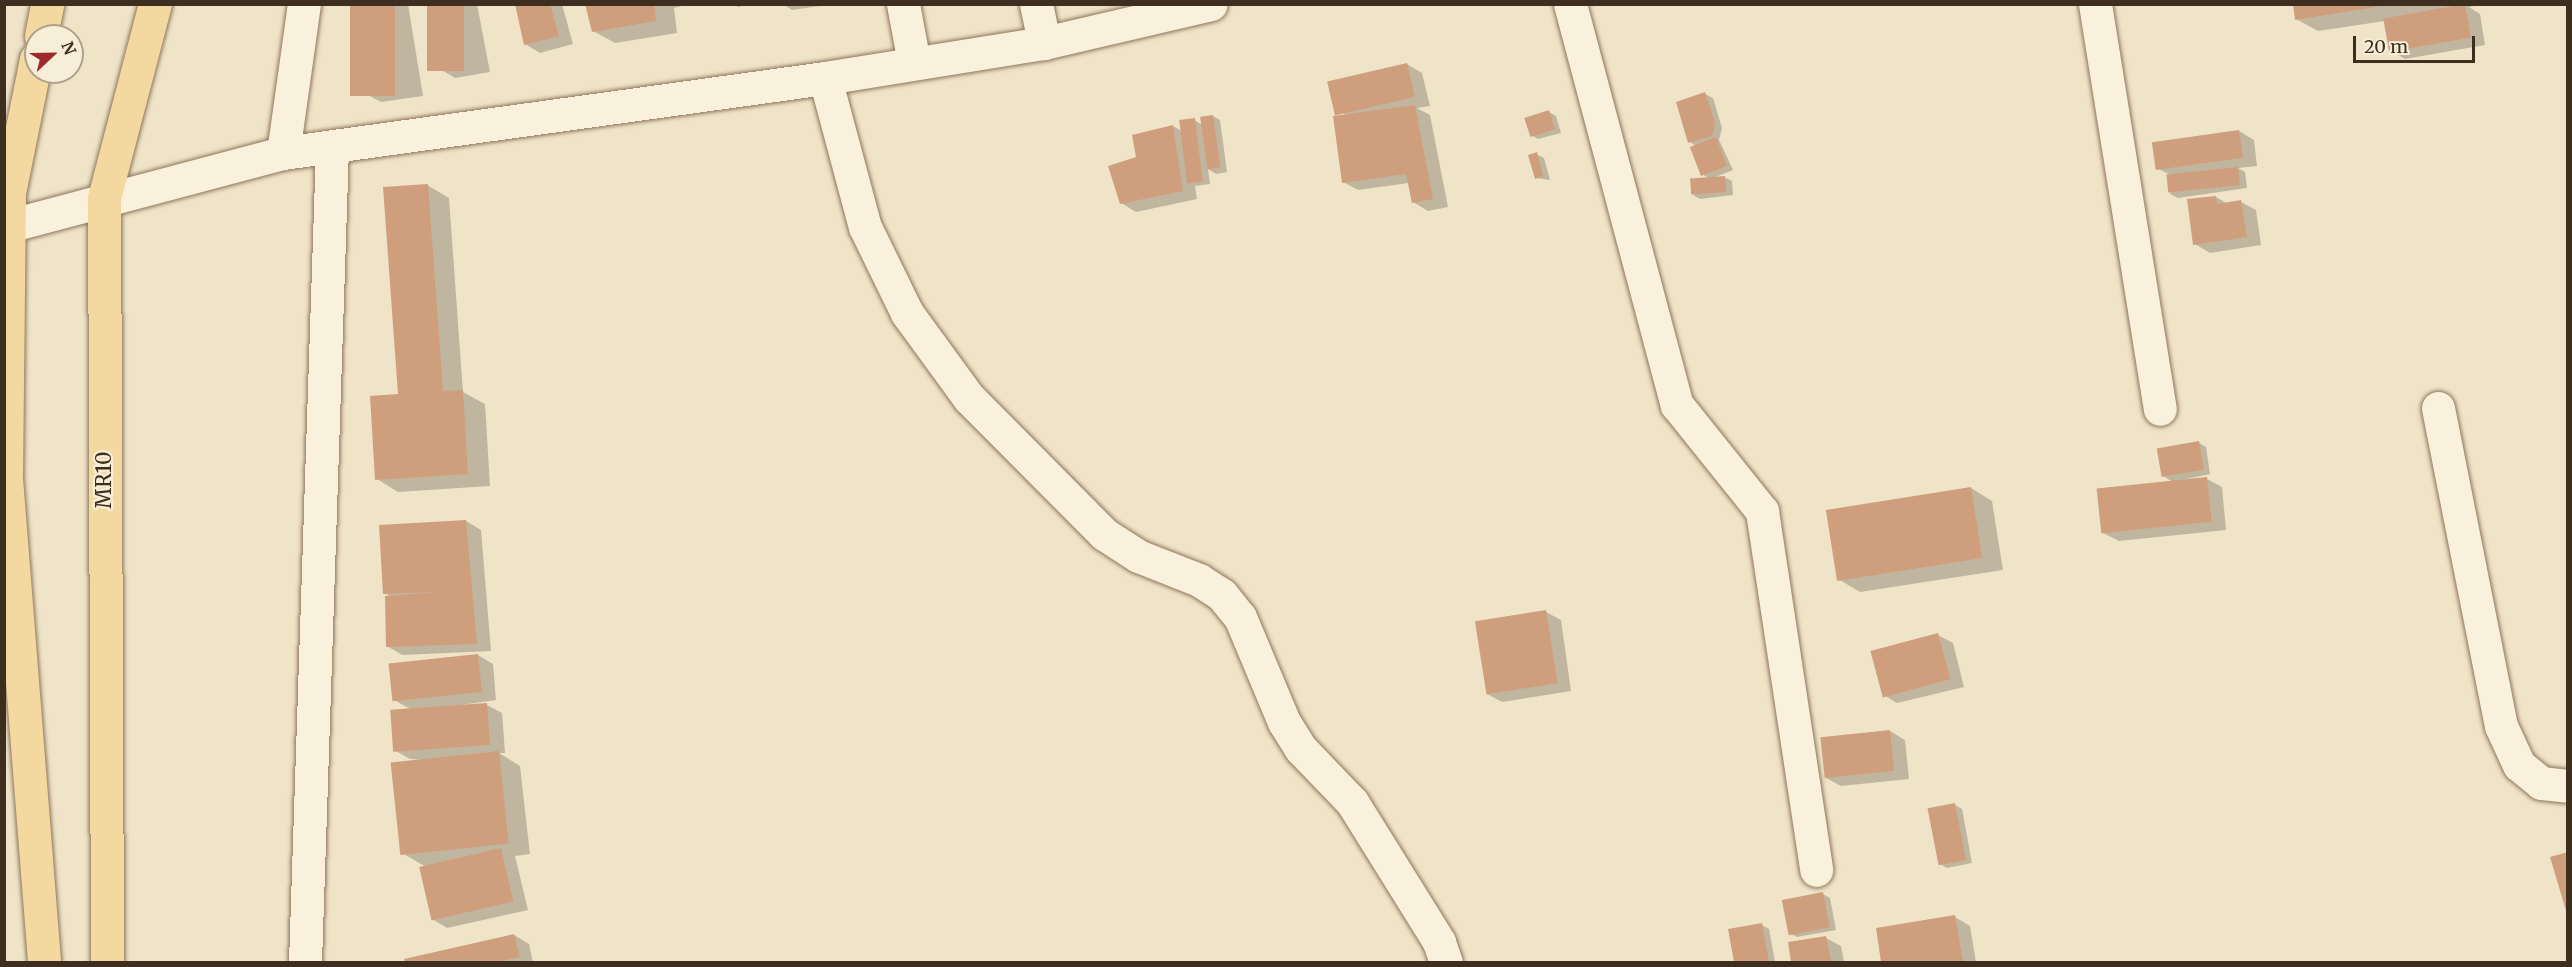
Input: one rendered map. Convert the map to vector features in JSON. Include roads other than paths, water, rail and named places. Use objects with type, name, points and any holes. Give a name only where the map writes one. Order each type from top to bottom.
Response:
[{"type":"main road","points":[[43,24],[47,4]]},
{"type":"main road","name":"MR10","points":[[106,963],[104,198],[155,4]]},
{"type":"main road","points":[[31,84],[9,193],[6,227],[6,478],[44,963]]},
{"type":"street","points":[[283,153],[304,4]]},
{"type":"street","points":[[903,4],[914,63]]},
{"type":"street","points":[[1036,4],[1044,43]]},
{"type":"street","points":[[6,227],[104,198],[283,153],[825,78],[1044,43],[1211,4]]},
{"type":"street","points":[[1570,4],[1677,405],[1762,511],[1816,870]]},
{"type":"street","points":[[2095,4],[2160,409]]},
{"type":"street","points":[[825,78],[865,226],[908,313],[969,398],[1104,534],[1138,556],[1199,580],[1222,596],[1240,617],[1284,722],[1300,749],[1352,802],[1438,942],[1446,963]]},
{"type":"street","points":[[305,963],[332,147]]},
{"type":"street","points":[[2438,408],[2501,726],[2519,765],[2541,783],[2568,786]]}]
